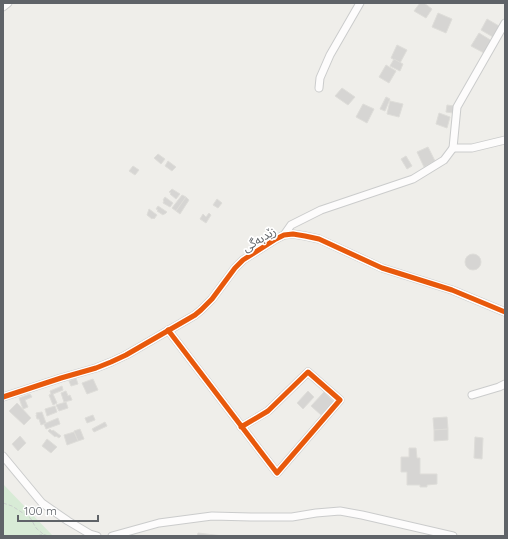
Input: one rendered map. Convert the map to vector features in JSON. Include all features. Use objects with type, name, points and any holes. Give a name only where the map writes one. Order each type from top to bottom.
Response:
[{"type":"street","points":[[3,8],[8,3]]},
{"type":"street","points":[[319,88],[320,78],[330,55],[360,3]]},
{"type":"street","points":[[284,235],[291,225],[321,210],[413,179],[444,160],[453,148],[457,107],[505,23]]},
{"type":"street","points":[[453,148],[472,148],[505,140]]},
{"type":"street","name":"زێدبەگی","points":[[3,397],[103,365],[126,355],[195,315],[207,305],[235,268],[243,260],[284,235],[297,234],[318,239],[382,268],[452,290],[505,312]]},
{"type":"street","points":[[168,330],[241,427],[277,473],[340,400],[308,372],[268,411],[241,427]]},
{"type":"street","points":[[472,395],[505,384]]},
{"type":"street","points":[[3,456],[42,503],[68,521],[96,536]]},
{"type":"street","points":[[112,536],[159,523],[212,516],[292,517],[316,512],[340,512],[362,515],[453,536]]},
{"type":"path","points":[[3,503],[12,506],[26,515],[33,522],[36,528],[48,536]]},
{"type":"path","points":[[38,536],[43,534]]},
{"type":"green space","points":[[3,484],[53,536],[3,536]]},
{"type":"building","points":[[420,3],[424,3],[432,9],[426,18],[414,11]]},
{"type":"building","points":[[438,13],[452,19],[446,33],[432,27]]},
{"type":"building","points":[[487,19],[499,26],[493,37],[481,30]]},
{"type":"building","points":[[479,33],[492,41],[484,53],[471,46]]},
{"type":"building","points":[[397,45],[407,50],[400,63],[391,58]]},
{"type":"building","points":[[394,59],[403,64],[400,71],[390,66]]},
{"type":"building","points":[[386,65],[396,71],[389,83],[379,77]]},
{"type":"building","points":[[342,88],[355,97],[348,105],[335,96]]},
{"type":"building","points":[[386,97],[390,99],[385,111],[380,109]]},
{"type":"building","points":[[390,101],[403,104],[399,117],[387,114]]},
{"type":"building","points":[[363,104],[374,109],[367,123],[356,117]]},
{"type":"building","points":[[447,105],[454,106],[453,113],[446,112]]},
{"type":"building","points":[[439,113],[450,117],[447,128],[436,124]]},
{"type":"building","points":[[428,147],[435,161],[424,167],[417,152]]},
{"type":"building","points":[[158,154],[165,159],[161,164],[154,158]]},
{"type":"building","points":[[406,156],[412,166],[407,169],[401,159]]},
{"type":"building","points":[[168,161],[176,167],[172,171],[165,166]]},
{"type":"building","points":[[133,166],[139,170],[135,175],[129,171]]},
{"type":"building","points":[[172,189],[180,194],[176,199],[169,192]]},
{"type":"building","points":[[182,195],[186,197],[176,211],[172,208]]},
{"type":"building","points":[[165,197],[173,203],[170,207],[163,203]]},
{"type":"building","points":[[186,197],[189,200],[180,214],[176,211]]},
{"type":"building","points":[[217,199],[222,203],[218,208],[213,205]]},
{"type":"building","points":[[158,206],[167,212],[163,215],[157,211],[158,210],[156,209]]},
{"type":"building","points":[[149,209],[157,215],[154,219],[147,215]]},
{"type":"building","points":[[209,213],[211,215],[206,223],[200,219],[203,214],[206,217]]},
{"type":"building","points":[[473,254],[479,256],[481,262],[479,268],[473,270],[467,268],[465,262],[467,256]]},
{"type":"building","points":[[76,378],[78,384],[71,386],[69,381]]},
{"type":"building","points":[[93,379],[98,390],[87,394],[82,383]]},
{"type":"building","points":[[62,386],[63,390],[53,394],[57,403],[53,405],[49,395],[51,394],[50,391]]},
{"type":"building","points":[[66,391],[72,400],[64,402],[61,393]]},
{"type":"building","points":[[308,391],[314,397],[303,409],[297,403]]},
{"type":"building","points":[[324,392],[334,402],[321,415],[311,406]]},
{"type":"building","points":[[30,394],[32,397],[25,400],[28,407],[23,409],[19,398]]},
{"type":"building","points":[[66,402],[68,408],[59,411],[56,405]]},
{"type":"building","points":[[17,403],[31,418],[24,425],[9,411]]},
{"type":"building","points":[[55,406],[57,412],[47,416],[45,409]]},
{"type":"building","points":[[42,412],[46,423],[41,425],[39,419],[37,419],[36,413]]},
{"type":"building","points":[[93,415],[95,420],[87,423],[85,418]]},
{"type":"building","points":[[447,417],[448,429],[434,430],[433,418]]},
{"type":"building","points":[[58,418],[60,424],[46,429],[44,424]]},
{"type":"building","points":[[105,422],[107,426],[94,432],[92,429]]},
{"type":"building","points":[[50,429],[61,436],[59,438],[56,436],[55,437],[48,431]]},
{"type":"building","points":[[80,429],[84,439],[78,441],[74,431]]},
{"type":"building","points":[[448,429],[448,440],[434,441],[434,430]]},
{"type":"building","points":[[74,432],[78,441],[67,445],[64,435]]},
{"type":"building","points":[[20,436],[26,443],[18,451],[12,444]]},
{"type":"building","points":[[475,437],[483,438],[482,459],[474,458]]},
{"type":"building","points":[[47,439],[57,447],[51,453],[42,446]]},
{"type":"building","points":[[409,448],[416,448],[417,458],[420,458],[420,474],[437,474],[437,484],[427,485],[427,487],[420,487],[420,485],[407,485],[407,472],[401,472],[401,457],[409,457]]},
{"type":"building","points":[[198,533],[223,536],[197,536]]},
{"type":"cycle path","points":[[3,397],[96,368],[126,355],[195,315],[212,299],[235,268],[243,260],[284,235],[293,234],[319,239],[382,268],[452,290],[505,312]]},
{"type":"cycle path","points":[[168,330],[277,473],[340,400],[308,372],[268,411],[241,427]]}]
